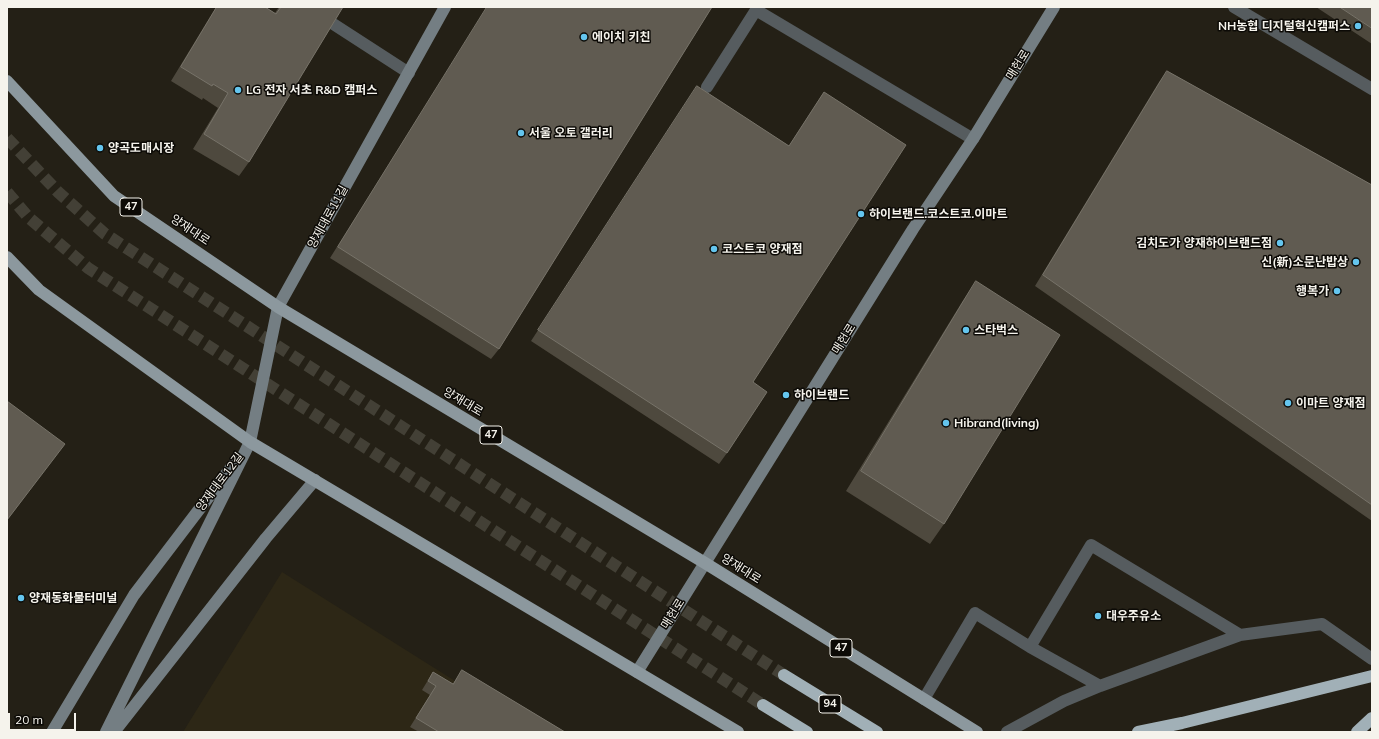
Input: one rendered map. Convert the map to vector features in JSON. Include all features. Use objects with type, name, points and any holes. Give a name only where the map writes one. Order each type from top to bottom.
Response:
[{"type":"highway","name":"94","points":[[784,675],[877,732]]},
{"type":"highway","points":[[1138,732],[1182,723],[1372,676]]},
{"type":"highway","points":[[763,704],[807,732]]},
{"type":"highway","points":[[1357,732],[1372,718]]},
{"type":"main road","name":"양재대로11길","points":[[250,442],[278,307],[445,7]]},
{"type":"main road","name":"매헌로","points":[[637,672],[913,229],[973,139],[1054,7]]},
{"type":"main road","name":"양재대로","points":[[7,82],[114,196],[278,307],[705,563],[977,732]]},
{"type":"main road","points":[[7,257],[39,290],[250,442],[738,732]]},
{"type":"main road","name":"양재대로12길","points":[[52,732],[134,594],[250,442]]},
{"type":"main road","name":"양재대로12길","points":[[106,732],[250,442]]},
{"type":"main road","points":[[114,732],[266,538],[315,480]]},
{"type":"lane","points":[[307,7],[409,73]]},
{"type":"lane","points":[[1234,7],[1372,89]]},
{"type":"lane","points":[[707,87],[756,10],[973,139]]},
{"type":"lane","points":[[1030,647],[1091,545],[1240,635]]},
{"type":"lane","points":[[924,699],[975,613],[1030,647],[1100,686]]},
{"type":"lane","points":[[1007,732],[1064,701],[1100,686],[1240,635],[1322,624],[1372,659]]},
{"type":"shaded area","points":[[282,572],[536,732],[183,732]]},
{"type":"building","name":"LG 전자 서초 R&D 캠퍼스","points":[[217,7],[265,7],[276,14],[281,7],[343,7],[249,162],[204,134],[228,93],[213,84],[212,86],[181,67]]},
{"type":"building","name":"서울 오토 갤러리","points":[[487,7],[712,7],[499,349],[338,247]]},
{"type":"building","points":[[1340,7],[1372,7],[1372,28]]},
{"type":"building","name":"이마트 양재점","points":[[1167,71],[1372,185],[1372,505],[1043,275]]},
{"type":"building","name":"코스트코 양재점","points":[[697,86],[789,146],[824,92],[906,145],[753,382],[767,392],[727,453],[538,330]]},
{"type":"building","name":"Hibrand(living)","points":[[976,281],[1060,335],[944,524],[861,471]]},
{"type":"building","points":[[7,401],[65,444],[7,520]]},
{"type":"building","points":[[462,670],[565,732],[439,732],[416,718],[436,686],[428,681],[433,672],[453,684]]},
{"type":"tunnel","points":[[7,138],[58,192],[105,234],[784,675]]},
{"type":"tunnel","points":[[7,192],[28,217],[88,268],[763,705]]},
{"type":"place","name":"NH농협 디지털혁신캠퍼스","points":[[1358,26]]},
{"type":"place","name":"에이치 키친","points":[[584,37]]},
{"type":"place","name":"LG 전자 서초 R&D 캠퍼스","points":[[238,90]]},
{"type":"place","name":"서울 오토 갤러리","points":[[521,133]]},
{"type":"place","name":"양곡도매시장","points":[[100,148]]},
{"type":"place","name":"하이브랜드.코스트코.이마트","points":[[861,214]]},
{"type":"place","name":"김치도가 양재하이브랜드점","points":[[1280,243]]},
{"type":"place","name":"코스트코 양재점","points":[[714,249]]},
{"type":"place","name":"신(新)소문난밥상","points":[[1356,262]]},
{"type":"place","name":"행복가","points":[[1337,291]]},
{"type":"place","name":"스타벅스","points":[[966,330]]},
{"type":"place","name":"하이브랜드","points":[[786,395]]},
{"type":"place","name":"이마트 양재점","points":[[1288,403]]},
{"type":"place","name":"Hibrand(living)","points":[[946,423]]},
{"type":"place","name":"양재동화물터미널","points":[[21,598]]},
{"type":"place","name":"대우주유소","points":[[1098,616]]}]
